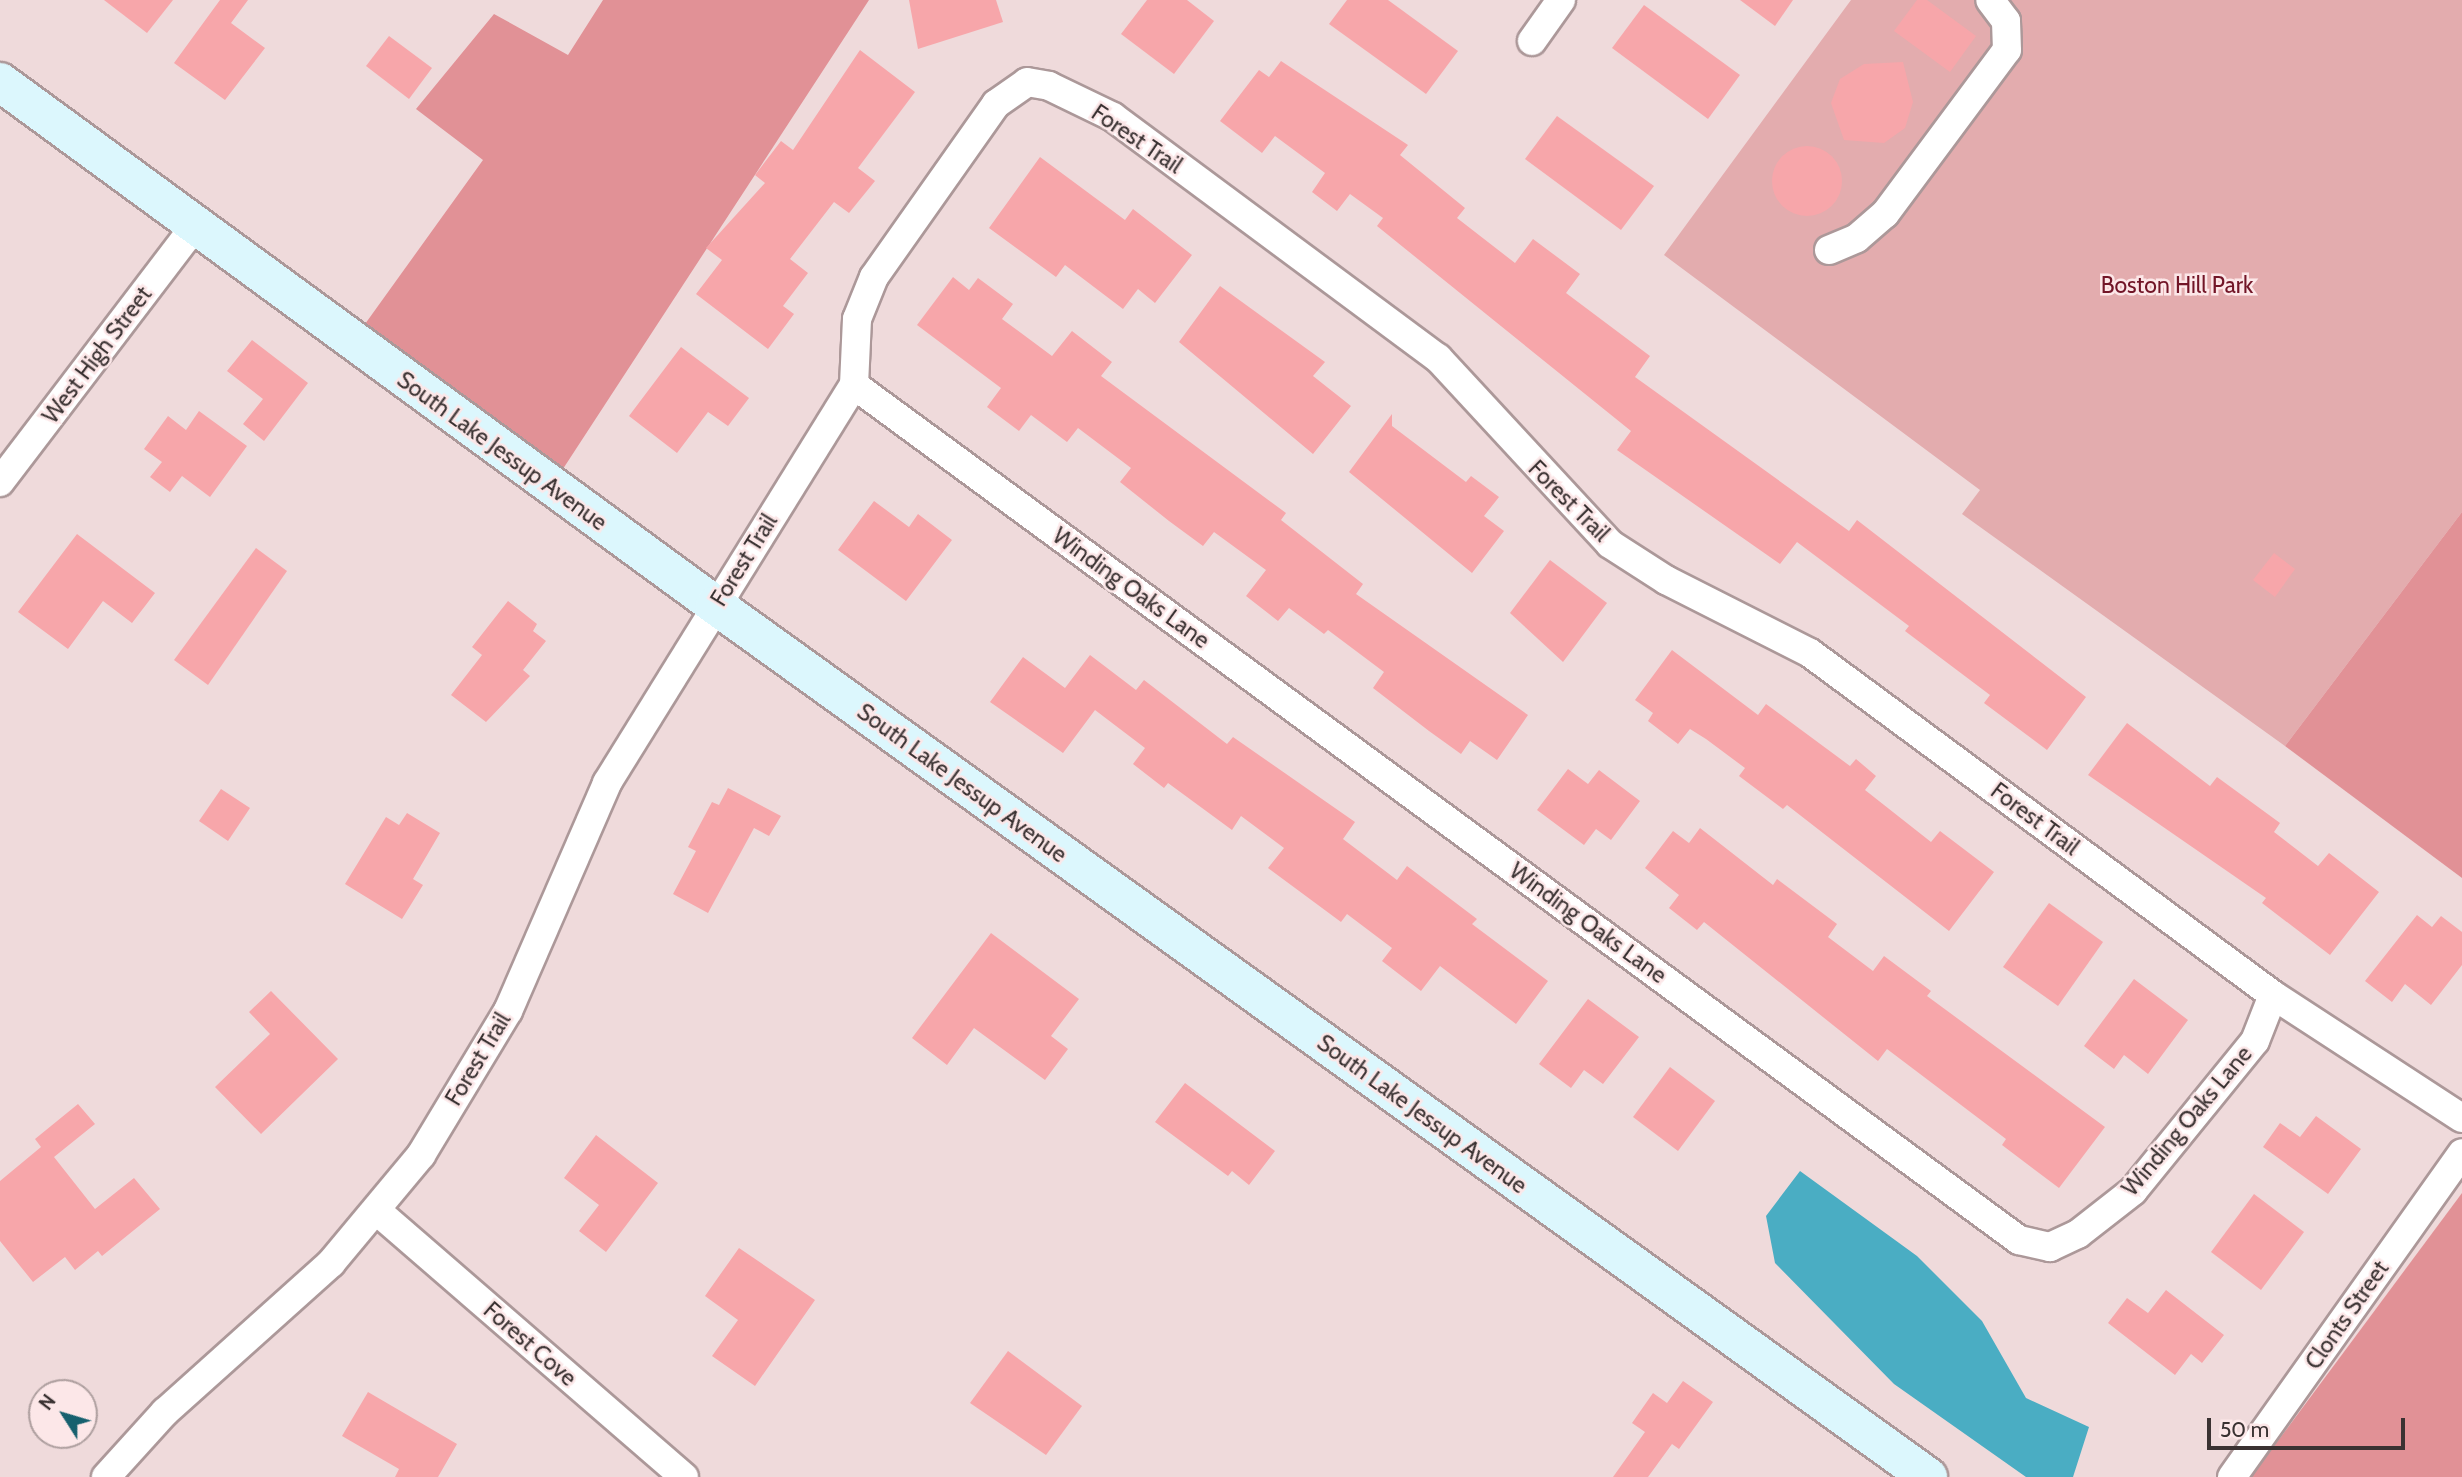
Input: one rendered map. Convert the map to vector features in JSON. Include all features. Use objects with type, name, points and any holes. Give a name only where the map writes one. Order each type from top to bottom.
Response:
[{"type":"street","points":[[1532,41],[1561,0]]},
{"type":"street","points":[[1829,250],[1857,238],[1885,214],[2007,50],[2006,21],[1990,0]]},
{"type":"street","name":"South Lake Jessup Avenue","points":[[0,82],[194,227],[715,606],[1928,1477]]},
{"type":"street","name":"Forest Trail","points":[[106,1477],[165,1412],[331,1263],[421,1155],[508,1011],[607,783],[853,385],[857,318],[874,277],[914,214],[996,104],[1027,82],[1049,86],[1113,117],[1437,358],[1610,544],[1666,580],[1810,653],[2273,995],[2462,1118]]},
{"type":"street","name":"West High Street","points":[[0,482],[194,227]]},
{"type":"street","name":"Winding Oaks Lane","points":[[853,385],[2020,1240],[2050,1247],[2078,1234],[2133,1191],[2255,1041],[2273,995]]},
{"type":"street","name":"Clonts Street","points":[[2232,1477],[2462,1153]]},
{"type":"street","name":"Forest Cove","points":[[377,1211],[684,1477]]},
{"type":"green space","name":"Boston Hill Park","points":[[1851,0],[2462,0],[2462,512],[2285,746],[1962,514],[1980,490],[1664,255]]},
{"type":"shaded area","points":[[603,0],[869,0],[559,475],[360,331],[483,160],[416,109],[494,14],[568,55]]},
{"type":"shaded area","points":[[2462,512],[2462,878],[2285,746]]},
{"type":"shaded area","points":[[2462,1193],[2462,1477],[2251,1477]]},
{"type":"water","points":[[1800,1171],[1917,1256],[1982,1321],[2026,1398],[2089,1427],[2073,1477],[2026,1477],[1894,1384],[1775,1263],[1766,1216]]},
{"type":"building","points":[[104,0],[173,0],[147,33]]},
{"type":"building","points":[[220,0],[248,0],[231,23],[265,48],[225,100],[174,63]]},
{"type":"building","points":[[909,0],[996,0],[1003,22],[918,49]]},
{"type":"building","points":[[1147,0],[1187,0],[1214,21],[1174,74],[1121,34]]},
{"type":"building","points":[[1347,0],[1388,0],[1458,51],[1426,94],[1329,24]]},
{"type":"building","points":[[1740,0],[1793,0],[1775,26]]},
{"type":"building","points":[[1917,0],[1927,0],[1976,36],[1950,72],[1894,31]]},
{"type":"building","points":[[1644,5],[1740,75],[1708,119],[1612,48]]},
{"type":"building","points":[[389,36],[432,68],[409,99],[366,66]]},
{"type":"building","points":[[860,50],[915,92],[858,168],[875,181],[849,213],[834,202],[790,259],[808,273],[783,306],[794,314],[768,349],[696,294],[722,260],[706,248],[765,183],[755,175],[781,141],[793,150]]},
{"type":"building","points":[[1281,61],[1408,145],[1400,155],[1465,208],[1457,218],[1515,263],[1533,239],[1580,274],[1566,293],[1650,356],[1635,377],[1849,531],[1857,520],[2086,697],[2047,750],[1984,703],[1990,695],[1905,631],[1909,626],[1797,542],[1780,564],[1617,450],[1631,431],[1377,226],[1383,218],[1350,194],[1337,211],[1312,192],[1325,173],[1275,136],[1262,153],[1220,121],[1259,70],[1269,77]]},
{"type":"building","points":[[1903,62],[1913,102],[1905,128],[1884,143],[1844,140],[1831,103],[1840,79],[1864,64]]},
{"type":"building","points":[[1557,116],[1654,186],[1621,230],[1525,159]]},
{"type":"building","points":[[1807,146],[1832,156],[1842,181],[1832,206],[1807,216],[1782,206],[1772,181],[1782,156]]},
{"type":"building","points":[[1040,157],[1125,220],[1133,209],[1192,255],[1155,303],[1138,289],[1123,309],[1065,265],[1056,277],[989,228]]},
{"type":"building","points":[[953,277],[969,290],[978,278],[1013,304],[1002,319],[1052,356],[1072,331],[1112,362],[1101,376],[1286,513],[1281,520],[1363,584],[1356,594],[1528,715],[1497,760],[1470,741],[1461,754],[1373,688],[1384,672],[1328,630],[1324,634],[1289,608],[1278,621],[1246,596],[1266,570],[1214,532],[1203,546],[1169,521],[1120,482],[1131,468],[1078,428],[1067,442],[1031,415],[1019,431],[987,407],[1001,388],[917,325]]},
{"type":"building","points":[[1220,286],[1325,362],[1313,376],[1351,406],[1313,454],[1179,342]]},
{"type":"building","points":[[252,340],[308,383],[264,441],[243,424],[263,399],[227,371]]},
{"type":"building","points":[[681,347],[749,398],[728,426],[708,412],[677,453],[629,416]]},
{"type":"building","points":[[199,411],[247,446],[210,497],[182,476],[170,492],[150,477],[162,462],[144,449],[168,416],[186,430]]},
{"type":"building","points":[[1392,414],[1392,426],[1466,482],[1471,476],[1499,497],[1484,516],[1504,531],[1472,573],[1349,472]]},
{"type":"building","points":[[874,501],[909,527],[918,514],[952,540],[906,601],[838,550]]},
{"type":"building","points":[[77,534],[155,593],[132,623],[103,601],[68,649],[18,612]]},
{"type":"building","points":[[256,548],[287,571],[208,685],[174,660]]},
{"type":"building","points":[[2274,553],[2295,569],[2275,597],[2253,580]]},
{"type":"building","points":[[1550,560],[1607,603],[1563,662],[1510,613]]},
{"type":"building","points":[[508,601],[537,624],[533,631],[546,641],[523,670],[530,676],[486,722],[451,695],[482,655],[472,647]]},
{"type":"building","points":[[1672,650],[1758,715],[1766,704],[1850,766],[1856,759],[1876,776],[1865,790],[1931,842],[1940,831],[1994,872],[1949,931],[1787,805],[1783,809],[1739,776],[1745,768],[1706,739],[1690,729],[1678,744],[1648,721],[1653,713],[1635,700]]},
{"type":"building","points":[[1090,655],[1136,690],[1144,680],[1227,744],[1233,737],[1355,822],[1343,839],[1397,880],[1407,866],[1477,919],[1472,924],[1548,981],[1516,1024],[1440,966],[1421,991],[1382,961],[1392,948],[1347,914],[1341,922],[1268,868],[1284,848],[1241,816],[1232,830],[1168,783],[1164,788],[1133,764],[1145,748],[1095,710],[1063,753],[990,702],[1023,657],[1065,688]]},
{"type":"building","points":[[2127,723],[2210,786],[2217,777],[2280,823],[2274,832],[2318,866],[2329,853],[2379,892],[2330,955],[2262,903],[2266,898],[2088,775]]},
{"type":"building","points":[[1568,769],[1588,784],[1599,770],[1640,801],[1611,840],[1596,829],[1584,845],[1537,810]]},
{"type":"building","points":[[728,788],[781,816],[769,836],[754,828],[708,913],[673,894],[696,851],[688,847],[712,802],[719,805]]},
{"type":"building","points":[[221,789],[250,808],[228,841],[199,821]]},
{"type":"building","points":[[407,813],[440,833],[413,879],[423,885],[402,919],[345,884],[386,817],[399,825]]},
{"type":"building","points":[[1700,828],[1773,885],[1777,879],[1837,924],[1828,937],[1873,971],[1884,956],[1931,991],[1927,996],[2105,1127],[2059,1188],[2002,1145],[2006,1139],[1887,1049],[1878,1061],[1704,922],[1697,930],[1669,908],[1679,895],[1645,868],[1673,831],[1689,843]]},
{"type":"building","points":[[2049,903],[2103,942],[2058,1006],[2003,967]]},
{"type":"building","points":[[2417,915],[2432,927],[2441,916],[2462,932],[2462,965],[2431,1005],[2405,984],[2392,1002],[2365,981]]},
{"type":"building","points":[[991,933],[1079,999],[1051,1036],[1068,1049],[1045,1080],[974,1028],[947,1065],[912,1038]]},
{"type":"building","points":[[2134,979],[2188,1020],[2148,1074],[2124,1055],[2114,1069],[2084,1046]]},
{"type":"building","points":[[271,991],[338,1059],[261,1134],[215,1087],[270,1034],[249,1012]]},
{"type":"building","points":[[1588,999],[1639,1037],[1603,1084],[1584,1070],[1571,1088],[1539,1064]]},
{"type":"building","points":[[1670,1067],[1715,1101],[1678,1151],[1633,1117]]},
{"type":"building","points":[[1185,1083],[1275,1151],[1249,1185],[1232,1171],[1228,1176],[1155,1122]]},
{"type":"building","points":[[78,1104],[95,1124],[54,1157],[95,1209],[134,1178],[160,1209],[102,1256],[98,1251],[75,1270],[65,1257],[33,1282],[0,1241],[0,1181],[41,1147],[35,1139]]},
{"type":"building","points":[[2316,1116],[2361,1149],[2328,1194],[2263,1147],[2280,1123],[2300,1137]]},
{"type":"building","points":[[596,1135],[658,1183],[606,1252],[579,1231],[599,1205],[564,1178]]},
{"type":"building","points":[[2254,1194],[2304,1232],[2261,1290],[2211,1252]]},
{"type":"building","points":[[739,1248],[815,1300],[755,1386],[712,1356],[738,1320],[705,1296]]},
{"type":"building","points":[[2166,1290],[2224,1335],[2202,1363],[2191,1354],[2175,1375],[2108,1323],[2127,1298],[2148,1313]]},
{"type":"building","points":[[1008,1351],[1082,1406],[1046,1455],[970,1403]]},
{"type":"building","points":[[1683,1381],[1713,1402],[1679,1449],[1672,1444],[1648,1477],[1613,1477],[1645,1432],[1632,1423],[1653,1393],[1667,1403]]},
{"type":"building","points":[[368,1392],[457,1444],[438,1477],[395,1477],[399,1469],[342,1436]]}]
